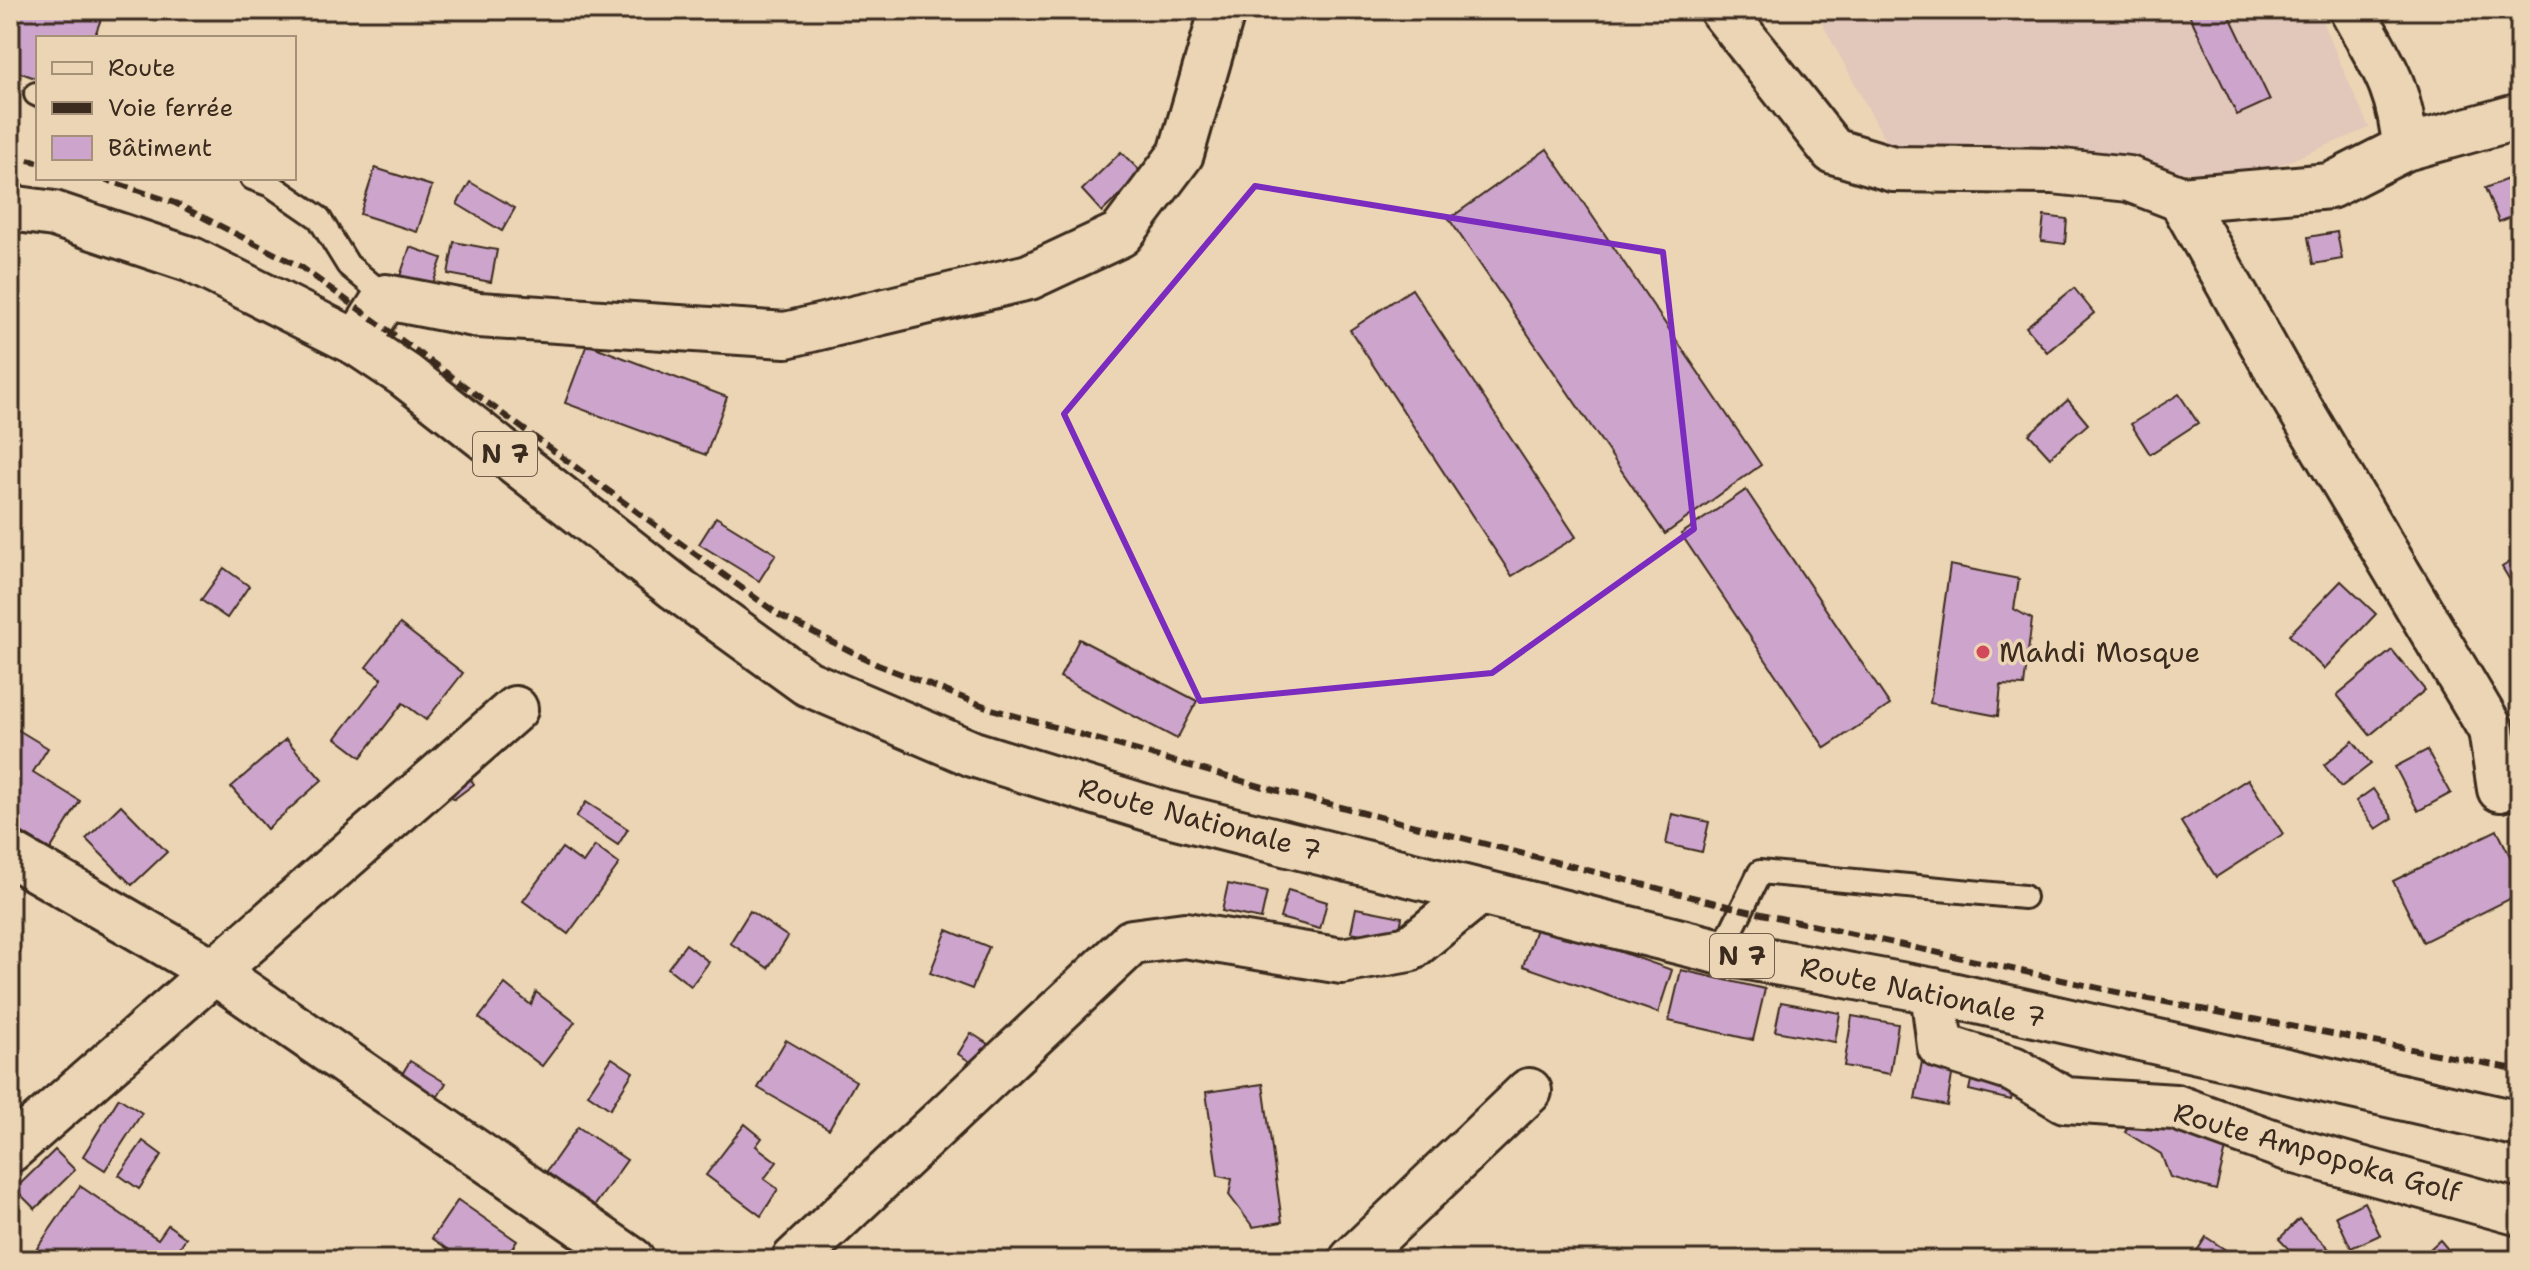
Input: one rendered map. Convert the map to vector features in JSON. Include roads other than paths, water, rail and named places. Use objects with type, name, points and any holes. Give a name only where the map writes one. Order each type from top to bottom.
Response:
[{"type":"street","points":[[357,343],[386,297],[479,315],[786,335],[1029,277],[1121,234],[1181,154],[1220,19],[1217,10]]},
{"type":"street","points":[[1722,10],[1833,151],[1893,169],[2053,171],[2129,179],[2181,199],[2330,186],[2405,148],[2520,116]]},
{"type":"street","points":[[2352,10],[2393,82],[2403,118],[2405,148]]},
{"type":"street","points":[[2181,199],[2276,368],[2491,730],[2500,789]]},
{"type":"street","name":"Route Nationale 7","points":[[10,208],[54,214],[192,260],[357,343],[405,375],[676,588],[807,683],[988,758],[1164,813],[1721,952],[1933,991],[2520,1124]]},
{"type":"street","points":[[10,1150],[515,709]]},
{"type":"street","points":[[10,854],[213,971],[632,1260]]},
{"type":"street","points":[[794,1260],[1132,942],[1185,935],[1342,961],[1409,949],[1478,893]]},
{"type":"street","name":"Route Ampopoka Golf","points":[[1933,991],[1940,1046],[2013,1069],[2065,1100],[2175,1107],[2299,1152],[2520,1213]]},
{"type":"street","points":[[1352,1260],[1529,1091]]},
{"type":"lane","points":[[257,180],[271,185],[319,218],[348,265],[386,297]]},
{"type":"lane","points":[[1721,952],[1760,872],[2024,897]]},
{"type":"railway","points":[[10,157],[36,162]]},
{"type":"railway","points":[[107,180],[175,203],[301,267],[779,615],[878,665],[992,709],[1263,787],[1739,909],[2144,998],[2520,1070]]},
{"type":"place","name":"Mahdi Mosque","points":[[1983,652]]}]
